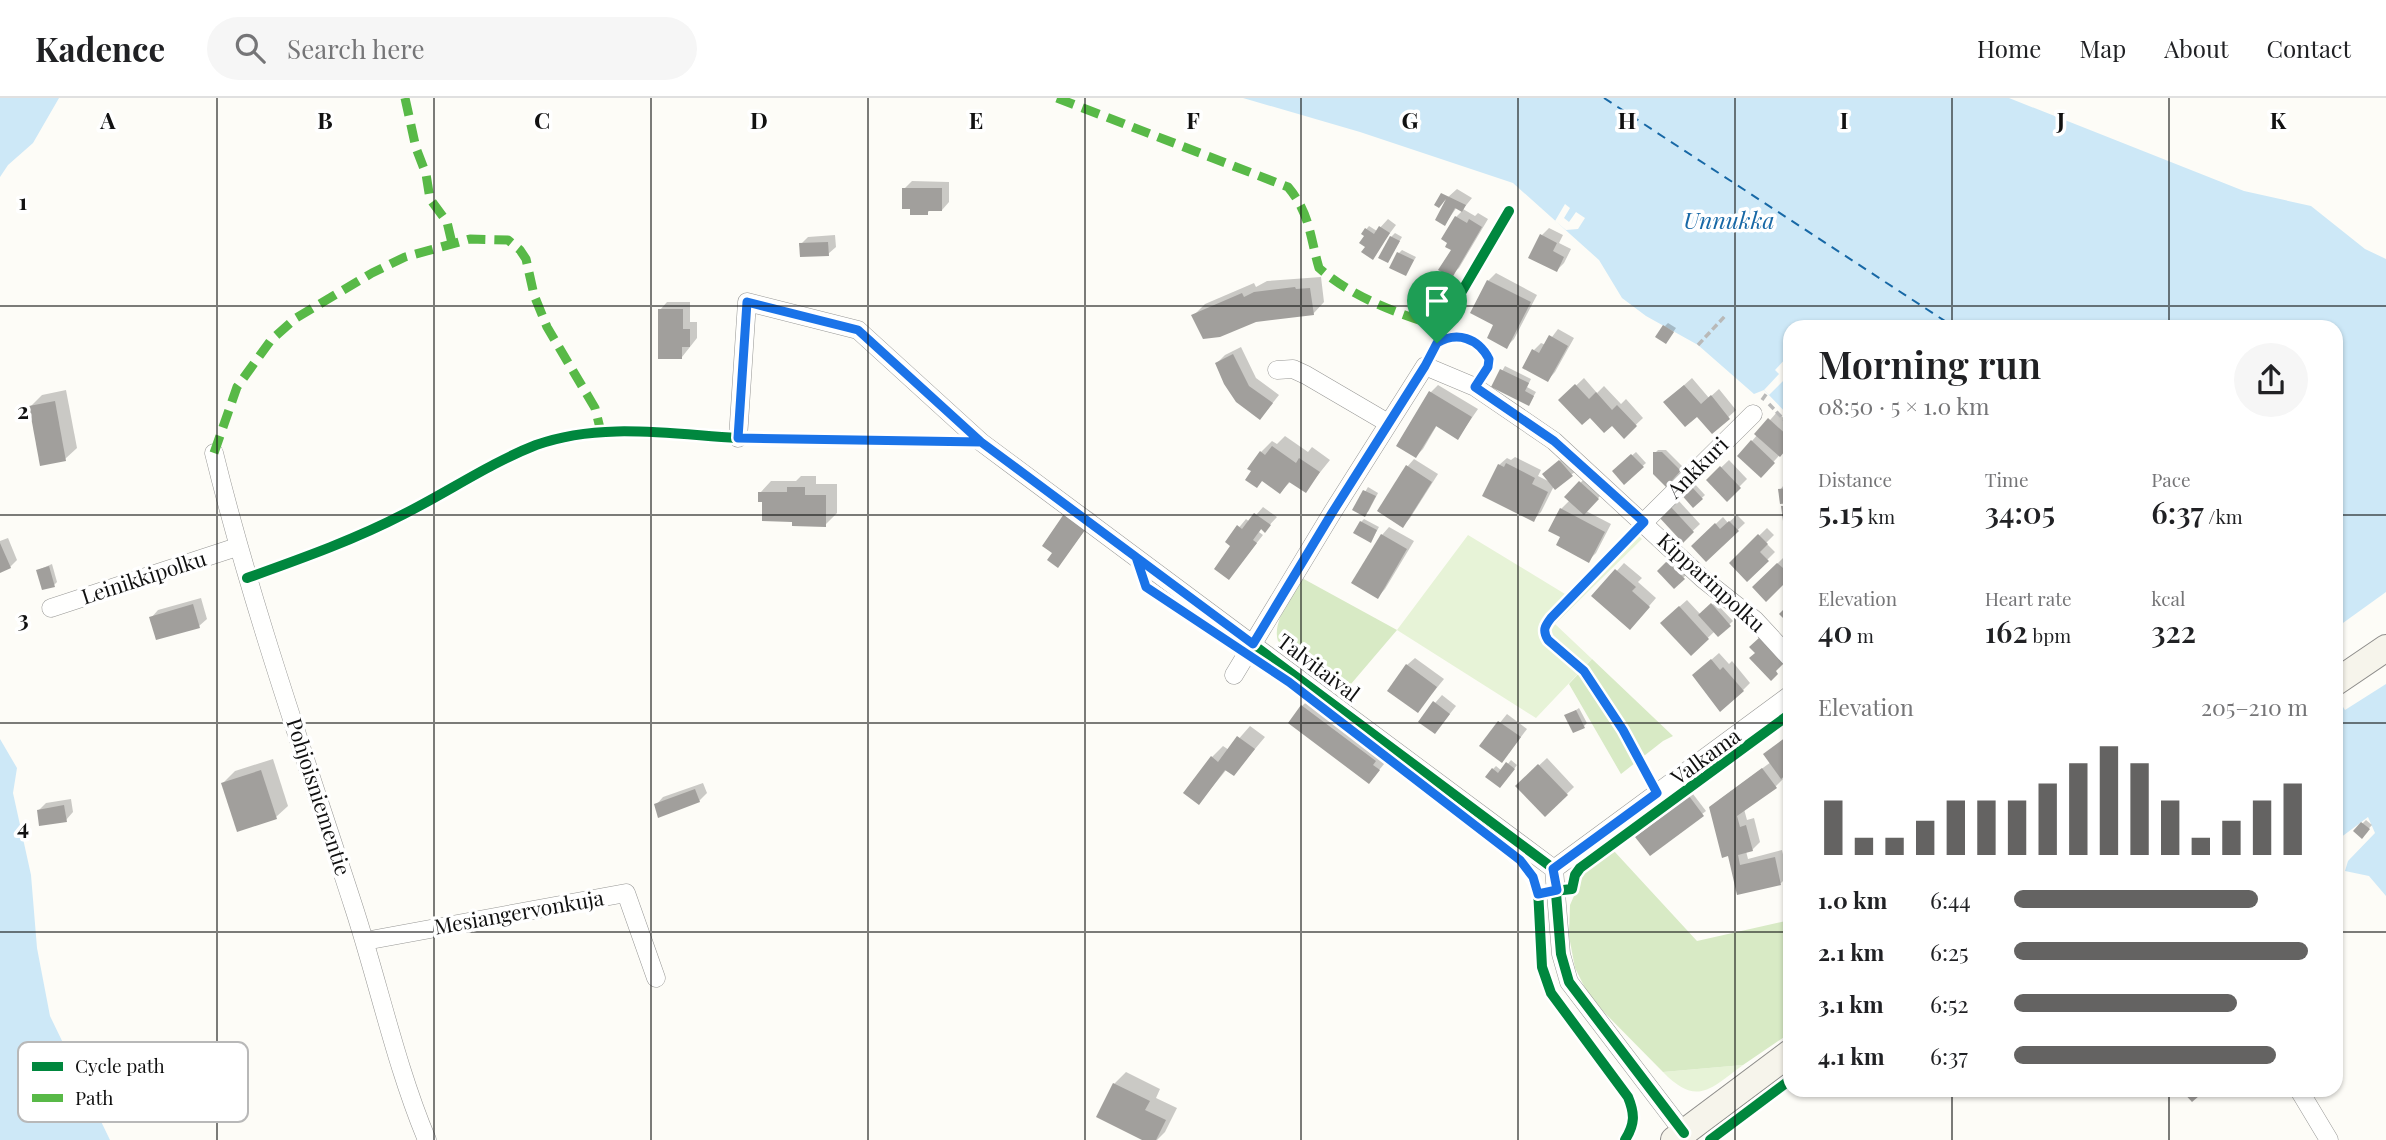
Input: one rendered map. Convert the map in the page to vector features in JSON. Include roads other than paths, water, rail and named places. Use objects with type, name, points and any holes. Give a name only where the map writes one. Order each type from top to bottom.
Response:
[{"type":"street","name":"Talvitaival","points":[[738,438],[747,302],[858,330],[981,442],[1553,869]]},
{"type":"street","name":"Kipparinpolku","points":[[1425,366],[1475,387],[1554,441],[1703,579],[1755,620],[1783,650]]},
{"type":"street","points":[[1234,675],[1425,366]]},
{"type":"street","points":[[1277,370],[1293,369],[1306,374],[1388,423]]},
{"type":"street","name":"Ankkuri","points":[[1644,522],[1753,414]]},
{"type":"street","name":"Pohjoisniementie","points":[[214,453],[237,547],[365,941],[415,1111],[427,1140]]},
{"type":"street","name":"Leinikkipolku","points":[[51,608],[237,547]]},
{"type":"street","points":[[2343,677],[2386,648]]},
{"type":"street","name":"Valkama","points":[[1553,869],[1783,700]]},
{"type":"street","points":[[1553,869],[1561,954],[1569,982],[1679,1136],[1783,1058]]},
{"type":"street","name":"Mesiangervonkuja","points":[[365,941],[626,893],[656,978]]},
{"type":"street","points":[[2303,1097],[2329,1140]]},
{"type":"lane","points":[[1425,366],[1437,343],[1446,337],[1465,337],[1477,344],[1489,359],[1488,367],[1475,387]]},
{"type":"water","points":[[0,98],[59,98],[33,143],[8,165],[0,177]]},
{"type":"water","name":"Unnukka","points":[[1243,98],[2009,98],[2244,191],[2311,206],[2365,249],[2386,259],[2386,592],[2343,623],[2343,320],[1783,320],[1783,410],[1764,390],[1754,394],[1698,345],[1646,316],[1622,298],[1599,260],[1513,183],[1360,132]]},
{"type":"water","points":[[2386,684],[2386,896],[2369,876],[2345,871],[2348,861],[2375,833],[2368,817],[2343,836],[2343,707],[2345,710]]},
{"type":"water","points":[[0,739],[17,768],[13,793],[31,875],[37,948],[50,1016],[63,1042],[18,1042],[18,1122],[101,1122],[110,1140],[0,1140]]}]
